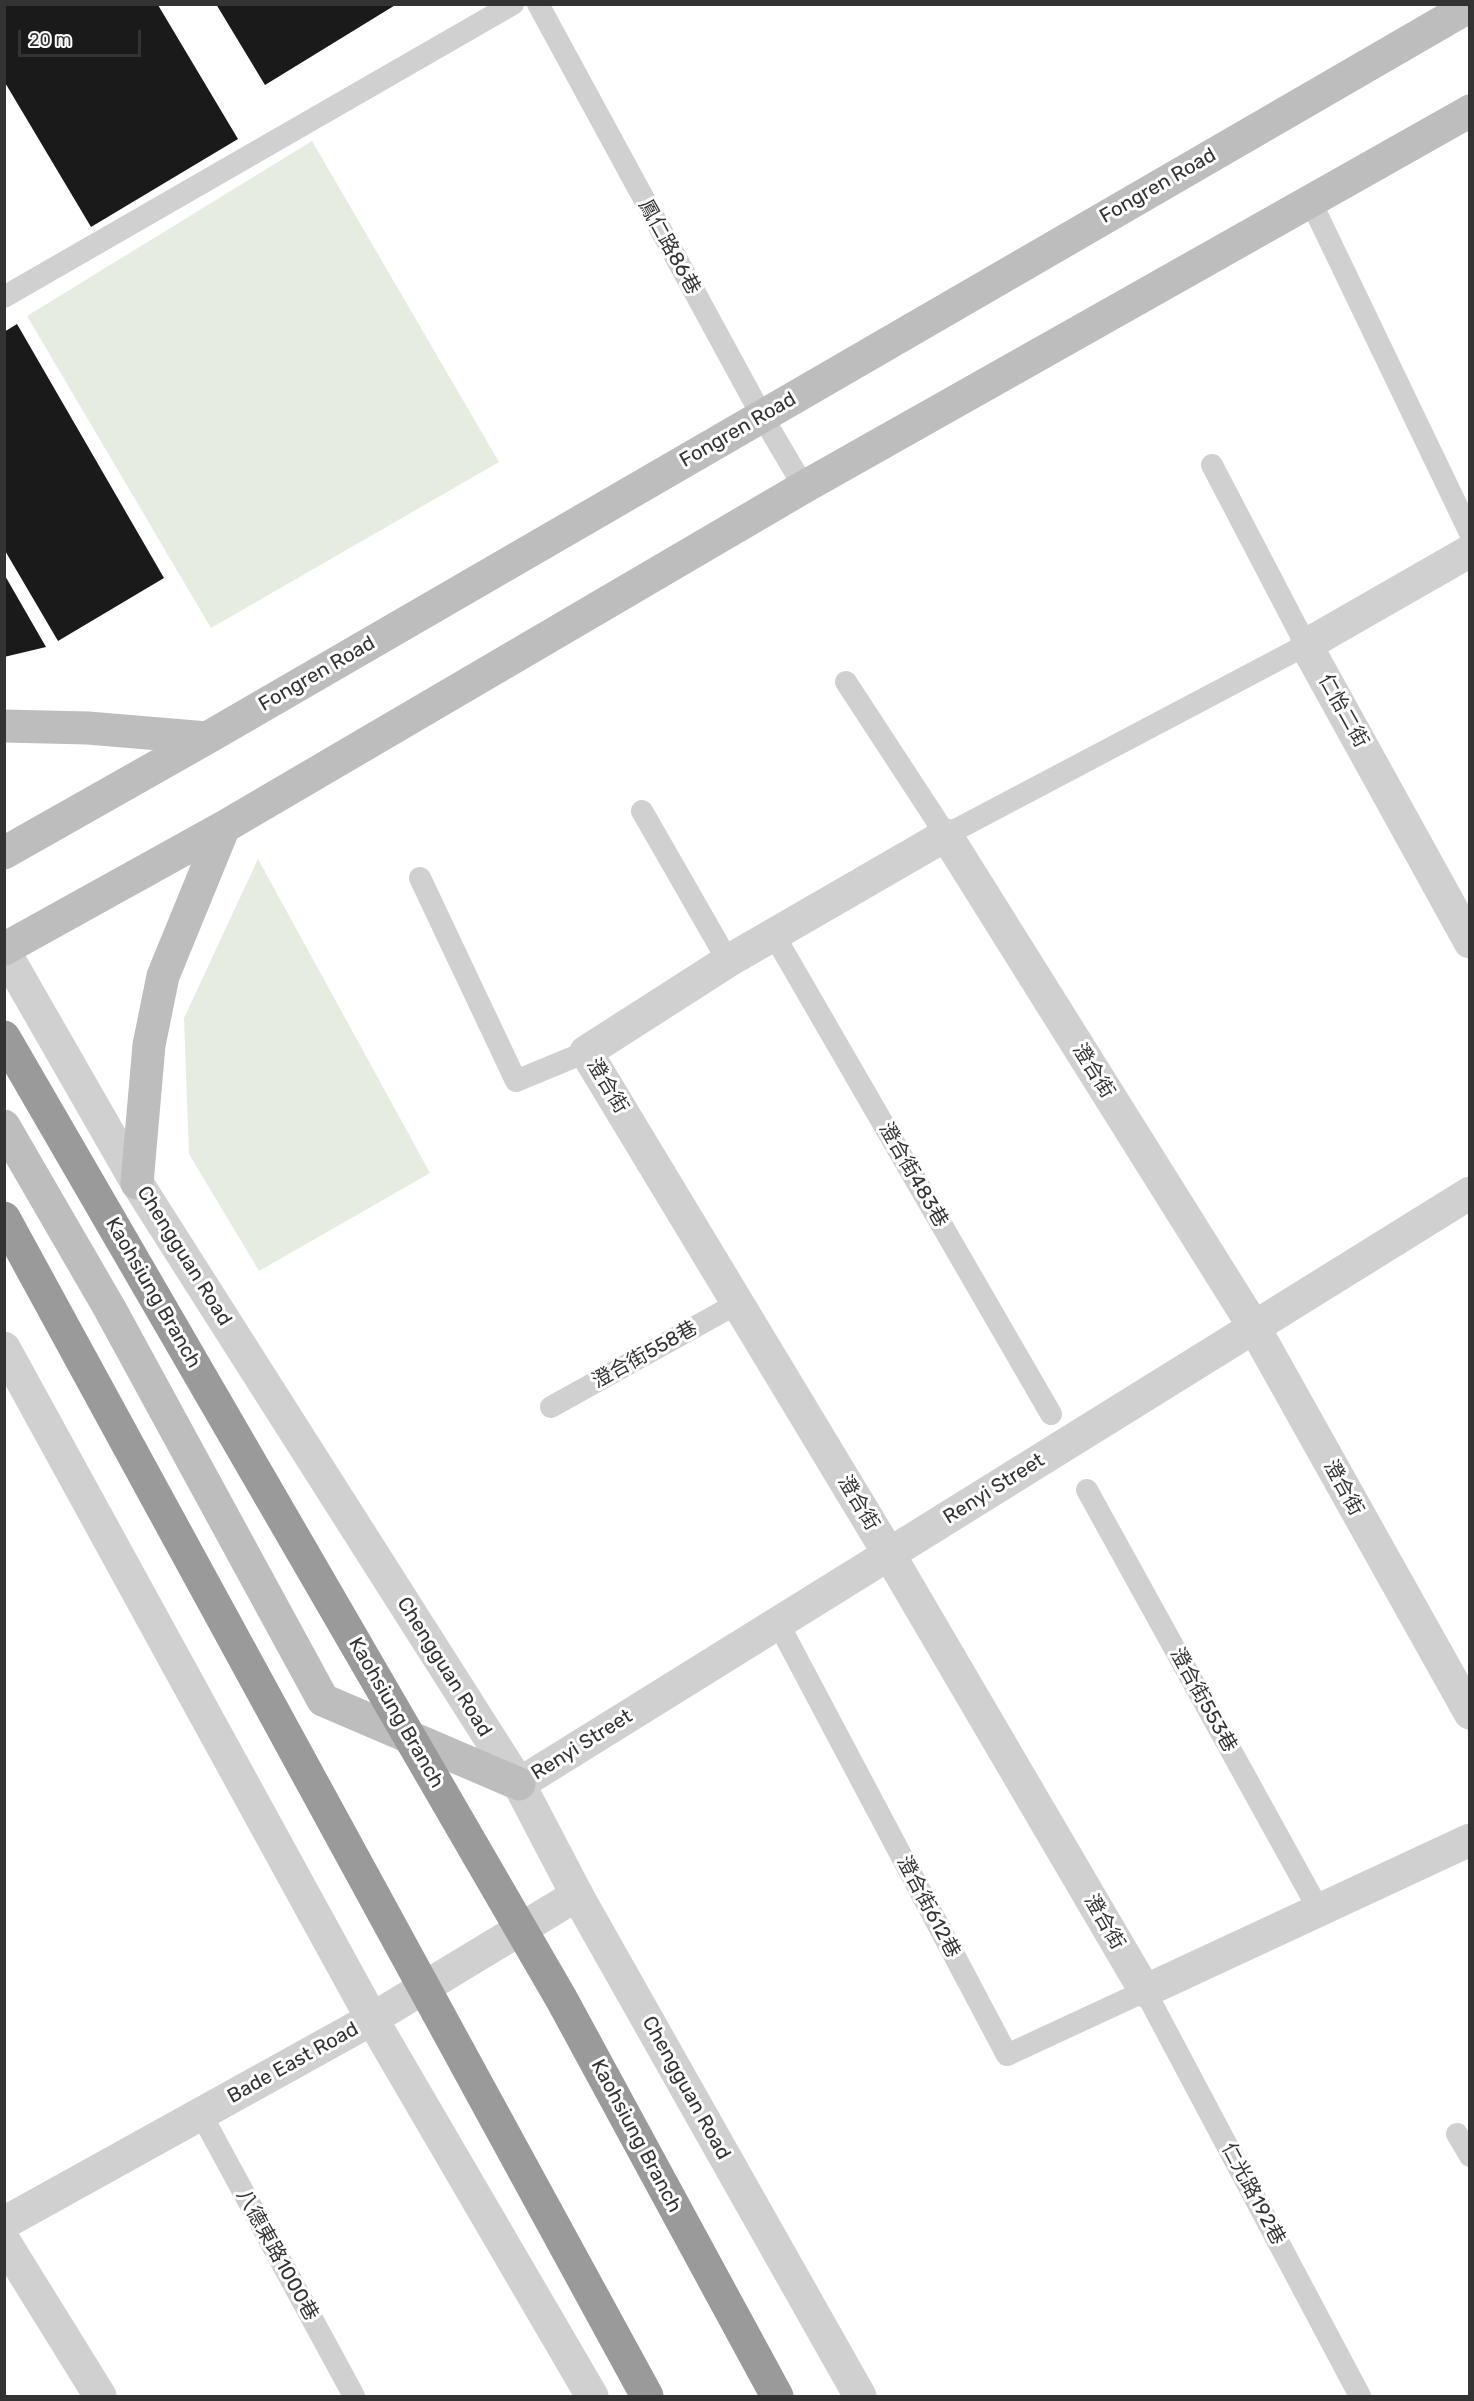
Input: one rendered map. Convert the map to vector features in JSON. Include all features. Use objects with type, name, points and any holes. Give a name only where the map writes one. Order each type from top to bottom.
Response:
[{"type":"highway","name":"Kaohsiung Branch","points":[[4,1037],[562,2000],[777,2397]]},
{"type":"highway","points":[[4,1218],[647,2397]]},
{"type":"main road","name":"Fongren Road","points":[[4,853],[207,738],[1470,6]]},
{"type":"main road","points":[[4,950],[224,828],[804,487],[1470,111]]},
{"type":"main road","points":[[4,726],[88,728],[207,738]]},
{"type":"main road","points":[[137,1183],[149,1045],[163,976],[224,828]]},
{"type":"main road","points":[[4,1126],[110,1309],[323,1700],[519,1784]]},
{"type":"street","points":[[1306,645],[1470,551]]},
{"type":"street","name":"仁怡二街","points":[[1306,645],[1470,942]]},
{"type":"street","name":"澄合街","points":[[1145,1991],[889,1554],[586,1052],[728,961],[946,836],[1254,1327],[1470,1713]]},
{"type":"street","name":"Chengguan Road","points":[[4,950],[137,1183],[519,1784],[577,1895],[860,2397]]},
{"type":"street","name":"Renyi Street","points":[[519,1784],[1470,1193]]},
{"type":"street","points":[[4,1348],[372,2019],[592,2397]]},
{"type":"street","points":[[1145,1991],[1470,1840]]},
{"type":"street","name":"Bade East Road","points":[[4,2223],[372,2019],[577,1895]]},
{"type":"street","points":[[4,2241],[100,2397]]},
{"type":"lane","points":[[4,297],[513,4]]},
{"type":"lane","name":"鳳仁路86巷","points":[[538,4],[762,416],[804,487]]},
{"type":"lane","points":[[1311,202],[1470,533]]},
{"type":"lane","points":[[846,682],[946,836],[1306,645],[1212,465]]},
{"type":"lane","points":[[642,811],[728,961]]},
{"type":"lane","points":[[420,878],[516,1081],[586,1052]]},
{"type":"lane","name":"澄合街483巷","points":[[774,935],[1051,1414]]},
{"type":"lane","name":"澄合街558巷","points":[[551,1407],[738,1303]]},
{"type":"lane","name":"澄合街553巷","points":[[1088,1490],[1319,1910]]},
{"type":"lane","name":"澄合街612巷","points":[[778,1623],[1007,2055],[1145,1991]]},
{"type":"lane","name":"仁光路192巷","points":[[1145,1991],[1360,2397]]},
{"type":"lane","name":"八德東路1000巷","points":[[201,2114],[354,2397]]},
{"type":"lane","points":[[1457,2134],[1470,2157]]},
{"type":"shaded area","points":[[312,141],[499,462],[211,628],[27,316]]},
{"type":"shaded area","points":[[258,859],[430,1173],[259,1271],[189,1154],[184,1018]]},
{"type":"building","points":[[216,4],[397,4],[265,85]]},
{"type":"building","points":[[4,5],[158,5],[238,139],[91,227],[4,81]]},
{"type":"building","points":[[17,324],[164,578],[58,641],[4,549],[4,332]]},
{"type":"building","points":[[4,574],[46,647],[4,657]]}]
